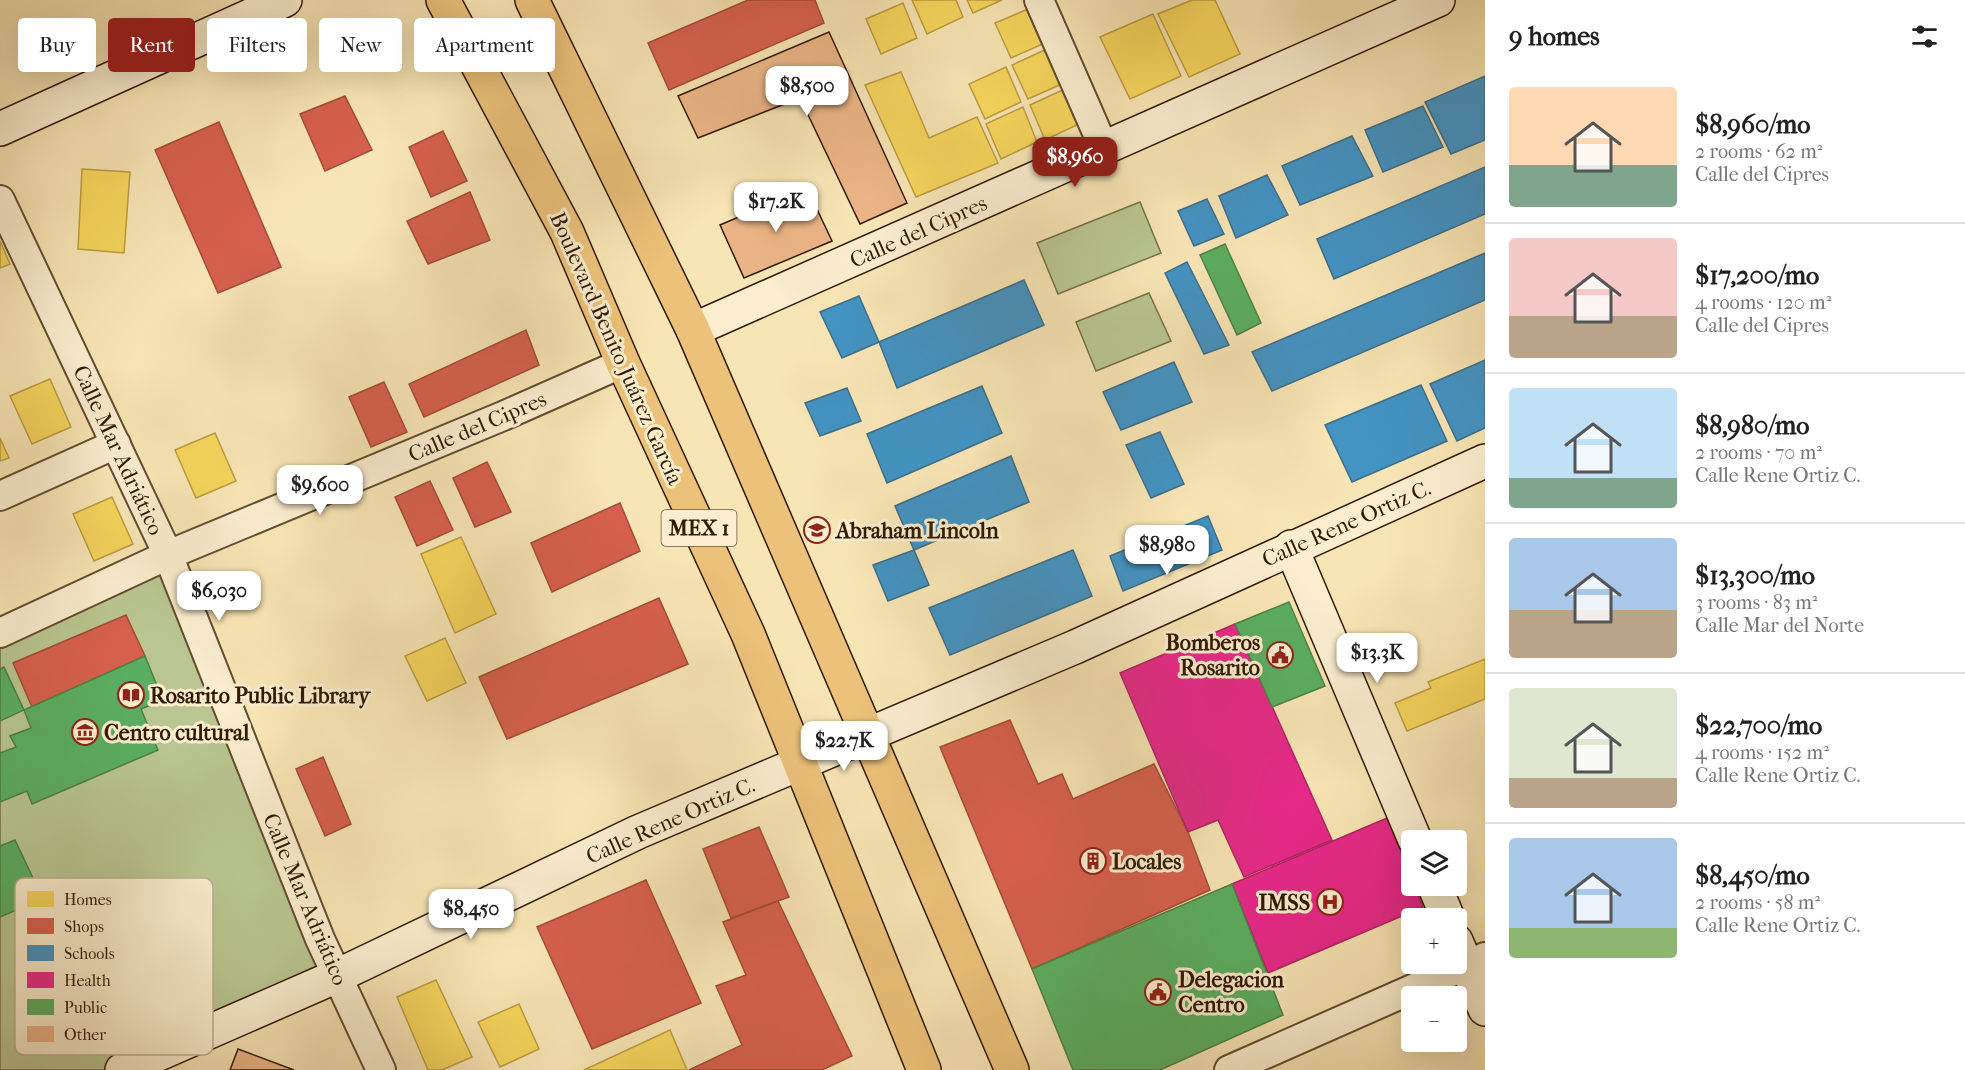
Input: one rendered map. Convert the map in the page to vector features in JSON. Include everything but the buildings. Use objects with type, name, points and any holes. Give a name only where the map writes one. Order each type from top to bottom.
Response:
[{"type":"main road","points":[[0,129],[285,0]]},
{"type":"main road","name":"Boulevard Benito Juárez García","points":[[443,0],[567,232],[623,363],[748,634],[924,1070]]},
{"type":"main road","name":"MEX 1","points":[[532,0],[693,330],[1012,1070]]},
{"type":"main road","name":"Calle del Cipres","points":[[693,330],[955,216],[1103,146],[1292,66],[1438,0]]},
{"type":"main road","name":"Calle Rene Ortiz C.","points":[[213,1030],[338,976],[638,832],[1075,647],[1291,547],[1485,461]]},
{"type":"main road","points":[[1291,547],[1411,830]]},
{"type":"main road","points":[[1469,954],[1485,1009]]},
{"type":"main road","name":"Calle Rene Ortiz C.","points":[[122,1070],[156,1055]]},
{"type":"street","points":[[1039,0],[1103,146]]},
{"type":"street","name":"Calle Mar Adriático","points":[[0,200],[168,555],[320,939],[381,1070]]},
{"type":"street","name":"Calle del Cipres","points":[[0,633],[168,555],[503,416],[623,363]]},
{"type":"street","points":[[0,496],[116,444]]},
{"type":"street","points":[[1229,1070],[1469,954]]},
{"type":"green space","points":[[1140,202],[1161,253],[1058,294],[1037,243]]},
{"type":"green space","points":[[1149,293],[1171,341],[1096,371],[1076,322]]},
{"type":"green space","points":[[168,555],[337,976],[213,1030],[213,878],[15,878],[15,1055],[156,1055],[122,1070],[0,1070],[0,633]]},
{"type":"place","name":"Abraham Lincoln","points":[[817,530]]},
{"type":"place","name":"Bomberos Rosarito","points":[[1280,655]]},
{"type":"place","name":"Rosarito Public Library","points":[[131,695]]},
{"type":"place","name":"Centro cultural","points":[[85,732]]},
{"type":"place","name":"Locales","points":[[1093,861]]},
{"type":"place","name":"IMSS","points":[[1330,902]]},
{"type":"place","name":"Delegacion Centro","points":[[1158,992]]}]
